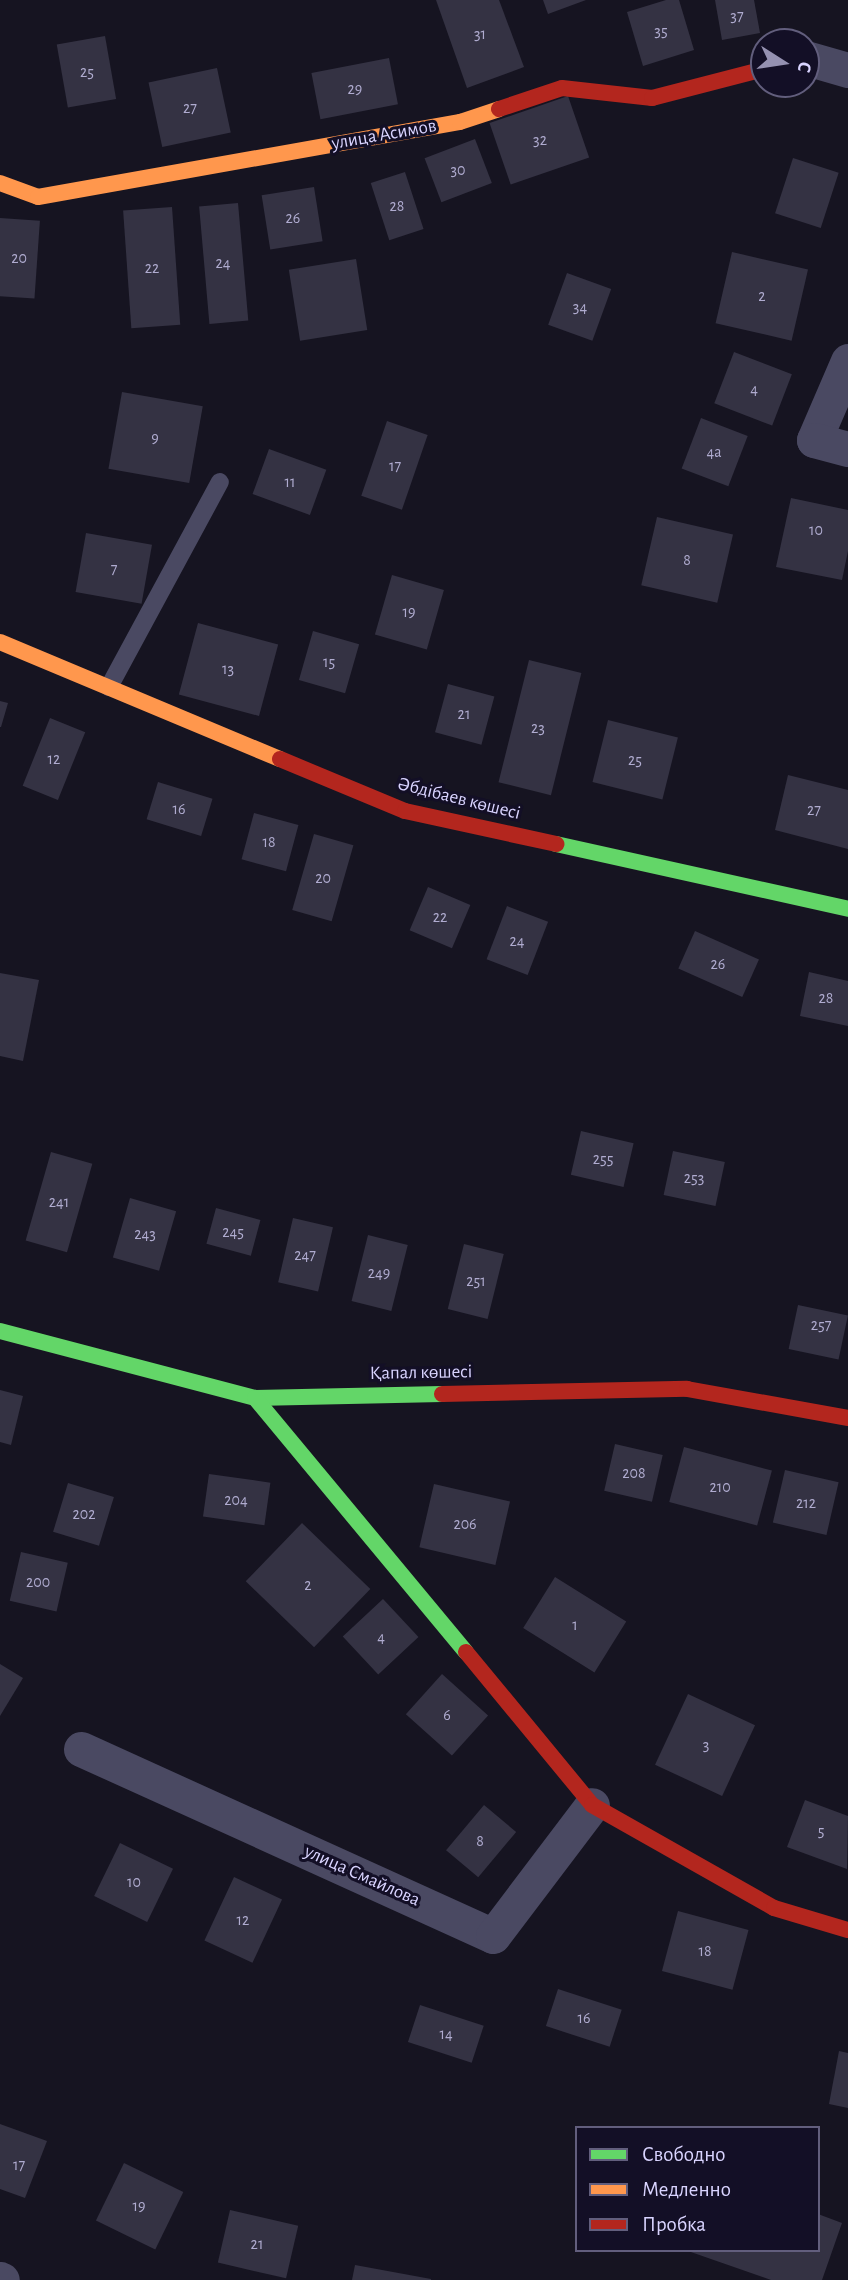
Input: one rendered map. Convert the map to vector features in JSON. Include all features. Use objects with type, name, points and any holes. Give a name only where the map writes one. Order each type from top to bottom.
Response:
[{"type":"street","points":[[820,62],[848,69]]},
{"type":"street","name":"улица Асимов","points":[[0,183],[38,197],[460,122],[562,88],[652,99],[750,73]]},
{"type":"street","points":[[848,361],[814,440],[848,449]]},
{"type":"street","name":"Әбдібаев көшесі","points":[[0,642],[405,811],[848,909]]},
{"type":"street","name":"Қапал көшесі","points":[[0,1331],[256,1398],[687,1389],[848,1419]]},
{"type":"street","points":[[256,1398],[593,1805],[774,1908],[848,1930]]},
{"type":"street","name":"улица Смайлова","points":[[81,1749],[493,1936],[593,1805]]},
{"type":"lane","points":[[109,687],[220,482]]},
{"type":"building","points":[[436,0],[499,0],[524,67],[467,88]]},
{"type":"building","points":[[543,0],[586,0],[548,14]]},
{"type":"building","points":[[666,0],[679,0],[694,50],[643,66],[627,12]]},
{"type":"building","points":[[715,0],[754,0],[759,28],[750,28],[750,35],[722,40]]},
{"type":"building","points":[[105,36],[116,99],[68,108],[57,45]]},
{"type":"building","points":[[389,58],[398,104],[320,119],[311,73]]},
{"type":"building","points":[[217,68],[231,133],[162,147],[149,83]]},
{"type":"building","points":[[568,96],[589,157],[511,184],[490,123]]},
{"type":"building","points":[[475,139],[492,183],[441,202],[425,158]]},
{"type":"building","points":[[793,158],[839,173],[821,228],[775,213]]},
{"type":"building","points":[[405,172],[424,229],[389,240],[371,183]]},
{"type":"building","points":[[314,187],[323,241],[270,250],[262,195]]},
{"type":"building","points":[[238,203],[248,321],[209,324],[199,206]]},
{"type":"building","points":[[172,207],[180,325],[131,328],[123,210]]},
{"type":"building","points":[[0,218],[40,221],[34,299],[0,296]]},
{"type":"building","points":[[732,252],[808,270],[792,341],[716,323]]},
{"type":"building","points":[[356,259],[367,330],[300,341],[289,270]]},
{"type":"building","points":[[567,273],[611,289],[592,341],[548,325]]},
{"type":"building","points":[[734,352],[792,374],[772,426],[714,403]]},
{"type":"building","points":[[122,392],[203,406],[189,483],[108,469]]},
{"type":"building","points":[[701,418],[748,436],[728,486],[682,468]]},
{"type":"building","points":[[387,421],[428,435],[402,510],[361,496]]},
{"type":"building","points":[[269,449],[326,470],[310,515],[253,494]]},
{"type":"building","points":[[791,498],[848,510],[848,551],[842,580],[776,567]]},
{"type":"building","points":[[657,517],[733,535],[717,603],[641,585]]},
{"type":"building","points":[[86,533],[152,545],[142,604],[76,592]]},
{"type":"building","points":[[392,575],[444,590],[427,649],[375,635]]},
{"type":"building","points":[[198,623],[278,644],[259,716],[179,694]]},
{"type":"building","points":[[313,631],[359,644],[345,693],[299,680]]},
{"type":"building","points":[[529,660],[581,673],[551,795],[499,782]]},
{"type":"building","points":[[448,684],[494,696],[481,745],[435,732]]},
{"type":"building","points":[[0,701],[8,703],[1,727],[0,727]]},
{"type":"building","points":[[50,718],[85,732],[58,800],[23,786]]},
{"type":"building","points":[[608,720],[678,737],[662,800],[593,782]]},
{"type":"building","points":[[788,775],[848,790],[848,849],[775,830]]},
{"type":"building","points":[[158,782],[213,799],[201,836],[147,819]]},
{"type":"building","points":[[254,813],[298,825],[286,871],[242,859]]},
{"type":"building","points":[[314,834],[353,845],[332,921],[292,910]]},
{"type":"building","points":[[428,887],[470,905],[452,948],[410,930]]},
{"type":"building","points":[[507,906],[548,922],[528,975],[487,959]]},
{"type":"building","points":[[695,931],[759,959],[742,997],[678,968]]},
{"type":"building","points":[[809,972],[848,981],[848,1026],[800,1016]]},
{"type":"building","points":[[0,973],[39,980],[23,1061],[0,1056]]},
{"type":"building","points":[[581,1131],[634,1143],[623,1187],[571,1175]]},
{"type":"building","points":[[673,1151],[725,1162],[715,1206],[664,1195]]},
{"type":"building","points":[[51,1152],[92,1164],[67,1252],[26,1240]]},
{"type":"building","points":[[130,1198],[176,1211],[159,1271],[113,1258]]},
{"type":"building","points":[[216,1208],[260,1220],[251,1256],[206,1244]]},
{"type":"building","points":[[293,1218],[333,1227],[318,1292],[278,1282]]},
{"type":"building","points":[[368,1235],[408,1245],[391,1311],[352,1301]]},
{"type":"building","points":[[464,1244],[504,1254],[488,1319],[448,1309]]},
{"type":"building","points":[[798,1305],[848,1316],[839,1360],[789,1349]]},
{"type":"building","points":[[0,1390],[23,1396],[11,1445],[0,1442]]},
{"type":"building","points":[[615,1444],[663,1455],[652,1502],[604,1491]]},
{"type":"building","points":[[684,1447],[772,1471],[757,1526],[669,1502]]},
{"type":"building","points":[[785,1470],[839,1482],[826,1535],[773,1523]]},
{"type":"building","points":[[209,1474],[270,1483],[264,1525],[203,1517]]},
{"type":"building","points":[[68,1483],[114,1497],[99,1546],[53,1532]]},
{"type":"building","points":[[434,1484],[510,1502],[495,1565],[419,1547]]},
{"type":"building","points":[[302,1523],[370,1589],[314,1647],[246,1581]]},
{"type":"building","points":[[21,1552],[68,1563],[57,1612],[10,1601]]},
{"type":"building","points":[[555,1577],[626,1622],[594,1672],[523,1628]]},
{"type":"building","points":[[383,1599],[418,1637],[378,1675],[343,1637]]},
{"type":"building","points":[[0,1664],[23,1678],[0,1716]]},
{"type":"building","points":[[442,1674],[488,1715],[452,1756],[406,1714]]},
{"type":"building","points":[[688,1694],[755,1725],[722,1796],[655,1765]]},
{"type":"building","points":[[805,1800],[848,1816],[847,1869],[787,1847]]},
{"type":"building","points":[[484,1805],[516,1832],[478,1877],[446,1850]]},
{"type":"building","points":[[120,1843],[173,1869],[147,1922],[94,1896]]},
{"type":"building","points":[[234,1877],[282,1899],[252,1963],[204,1940]]},
{"type":"building","points":[[678,1911],[749,1930],[732,1990],[662,1971]]},
{"type":"building","points":[[558,1989],[622,2010],[610,2047],[546,2026]]},
{"type":"building","points":[[420,2005],[484,2026],[472,2063],[408,2042]]},
{"type":"building","points":[[839,2051],[848,2053],[848,2108],[829,2104]]},
{"type":"building","points":[[0,2124],[47,2141],[25,2198],[0,2189]]},
{"type":"building","points":[[124,2163],[183,2192],[155,2249],[96,2221]]},
{"type":"building","points":[[230,2210],[298,2226],[286,2278],[218,2263]]},
{"type":"building","points":[[820,2215],[842,2223],[822,2280],[771,2280],[691,2252],[820,2252]]},
{"type":"building","points":[[355,2265],[431,2279],[431,2280],[352,2280]]},
{"type":"traffic: fast","points":[[556,844],[848,909]]},
{"type":"traffic: fast","points":[[0,1331],[255,1398],[442,1394]]},
{"type":"traffic: fast","points":[[255,1398],[466,1652]]},
{"type":"traffic: slow","points":[[0,183],[38,197],[460,122],[499,109]]},
{"type":"traffic: slow","points":[[0,642],[280,759]]},
{"type":"traffic: jam","points":[[499,109],[562,88],[652,98],[750,73]]},
{"type":"traffic: jam","points":[[280,759],[405,811],[556,844]]},
{"type":"traffic: jam","points":[[442,1394],[687,1389],[848,1418]]},
{"type":"traffic: jam","points":[[466,1652],[592,1805],[774,1908],[848,1930]]}]
